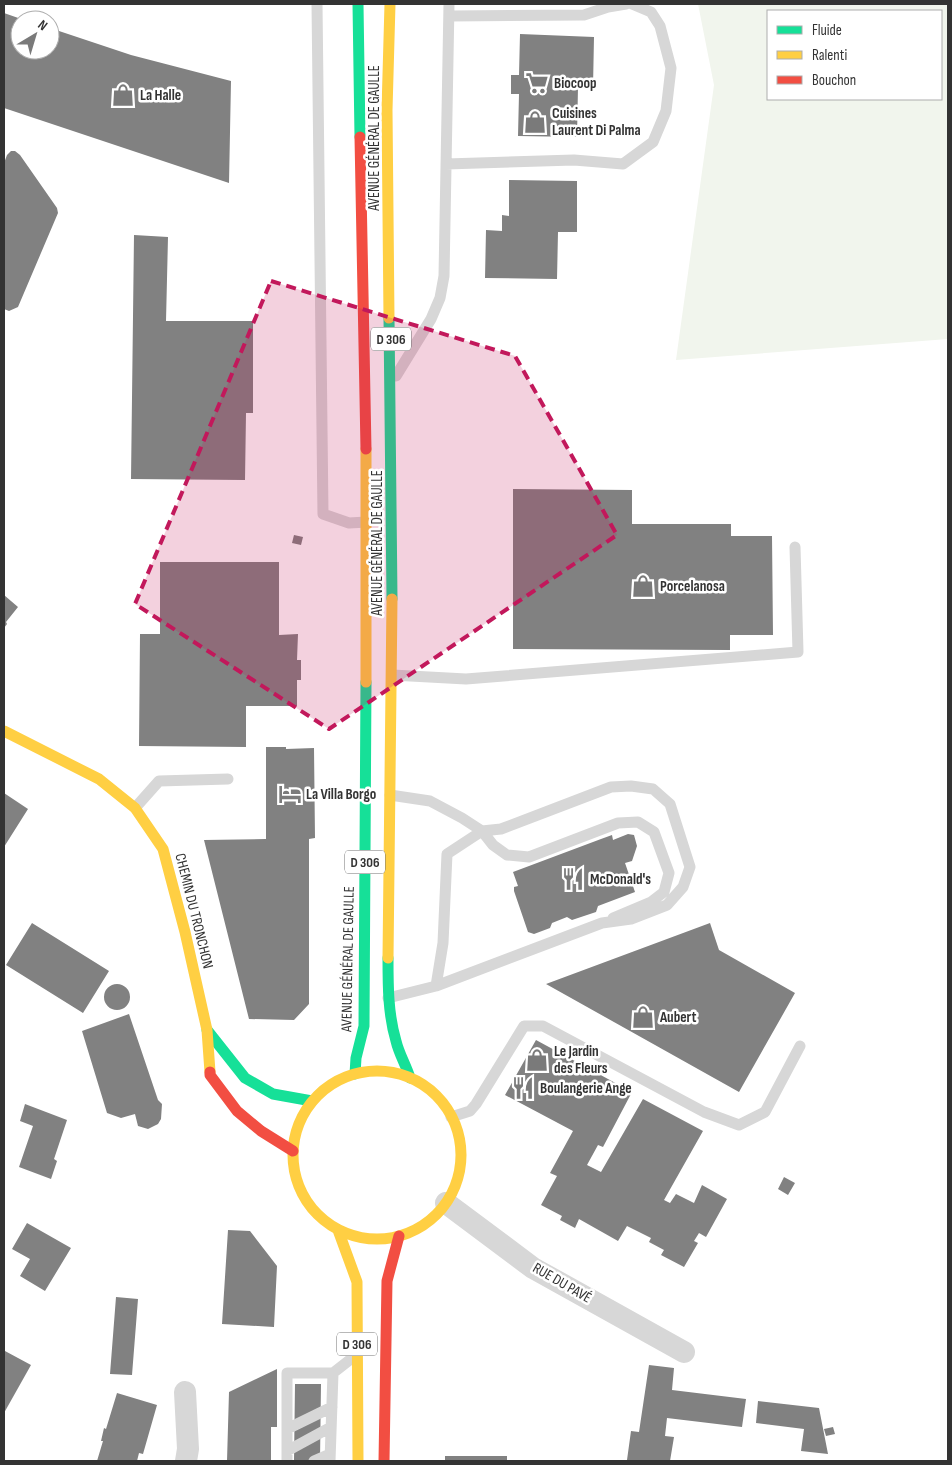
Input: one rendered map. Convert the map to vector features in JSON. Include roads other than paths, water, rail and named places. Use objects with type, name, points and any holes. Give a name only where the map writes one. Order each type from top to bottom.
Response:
[{"type":"main road","name":"AVENUE GÉNÉRAL DE GAULLE","points":[[355,1074],[356,1058],[364,1026],[367,522],[358,4]]},
{"type":"main road","name":"AVENUE GÉNÉRAL DE GAULLE","points":[[390,4],[387,110],[391,384],[392,675],[388,998],[392,1027],[410,1078]]},
{"type":"main road","name":"CHEMIN DU TRONCHON","points":[[4,732],[99,779],[135,808],[163,849],[185,932],[207,1030],[210,1075],[237,1111],[262,1131],[293,1151]]},
{"type":"main road","name":"CHEMIN DU TRONCHON","points":[[207,1030],[245,1078],[274,1094],[312,1101]]},
{"type":"main road","points":[[383,1071],[410,1078],[427,1088],[441,1101],[451,1117],[459,1138],[461,1161],[456,1183],[446,1203],[433,1217],[418,1228],[400,1236],[379,1239],[358,1237],[338,1230],[319,1216],[304,1197],[295,1175],[293,1151],[298,1124],[312,1101],[332,1084],[355,1074],[383,1071]]},
{"type":"main road","name":"D 306","points":[[338,1230],[344,1241],[357,1282],[358,1461]]},
{"type":"main road","name":"D 306","points":[[384,1461],[387,1281],[400,1236]]},
{"type":"street","name":"RUE DU PAVÉ","points":[[446,1203],[533,1268],[684,1352]]},
{"type":"street","points":[[185,1392],[188,1449],[186,1461]]},
{"type":"lane","points":[[317,4],[322,514],[350,522],[367,522]]},
{"type":"lane","points":[[391,384],[431,319],[440,298],[444,276],[450,4]]},
{"type":"lane","points":[[449,16],[584,15],[608,7],[626,4]]},
{"type":"lane","points":[[446,164],[574,160],[623,164],[653,142],[666,112],[671,68],[660,26],[651,12],[632,4]]},
{"type":"lane","points":[[392,675],[466,679],[798,652],[795,547]]},
{"type":"lane","points":[[135,808],[159,781],[228,780]]},
{"type":"lane","points":[[436,986],[443,943],[447,854],[482,831],[501,829],[611,787],[631,786],[653,790],[670,804],[690,867],[683,887],[667,905],[631,919],[602,924]]},
{"type":"lane","points":[[388,998],[436,986],[602,924],[651,902],[664,892],[669,873],[654,832],[638,822],[618,823],[529,857],[507,855],[493,845],[482,831],[430,801],[390,794]]},
{"type":"lane","points":[[451,1117],[470,1111],[476,1104],[524,1026],[543,1026],[704,1112],[739,1125],[765,1112],[800,1046]]},
{"type":"lane","points":[[287,1456],[287,1373],[332,1373],[357,1354]]},
{"type":"lane","points":[[314,1461],[330,1458],[332,1373]]},
{"type":"lane","points":[[287,1429],[332,1407]]},
{"type":"lane","points":[[287,1456],[331,1427]]},
{"type":"place","name":"Biocoop","points":[[537,83]]},
{"type":"place","name":"La Halle","points":[[123,95]]},
{"type":"place","name":"Cuisines Laurent Di Palma","points":[[535,122]]},
{"type":"place","name":"Porcelanosa","points":[[643,586]]},
{"type":"place","name":"La Villa Borgo","points":[[290,794]]},
{"type":"place","name":"McDonald's","points":[[573,879]]},
{"type":"place","name":"Aubert","points":[[643,1017]]},
{"type":"place","name":"Le Jardin des Fleurs","points":[[537,1060]]},
{"type":"place","name":"Boulangerie Ange","points":[[523,1088]]}]
